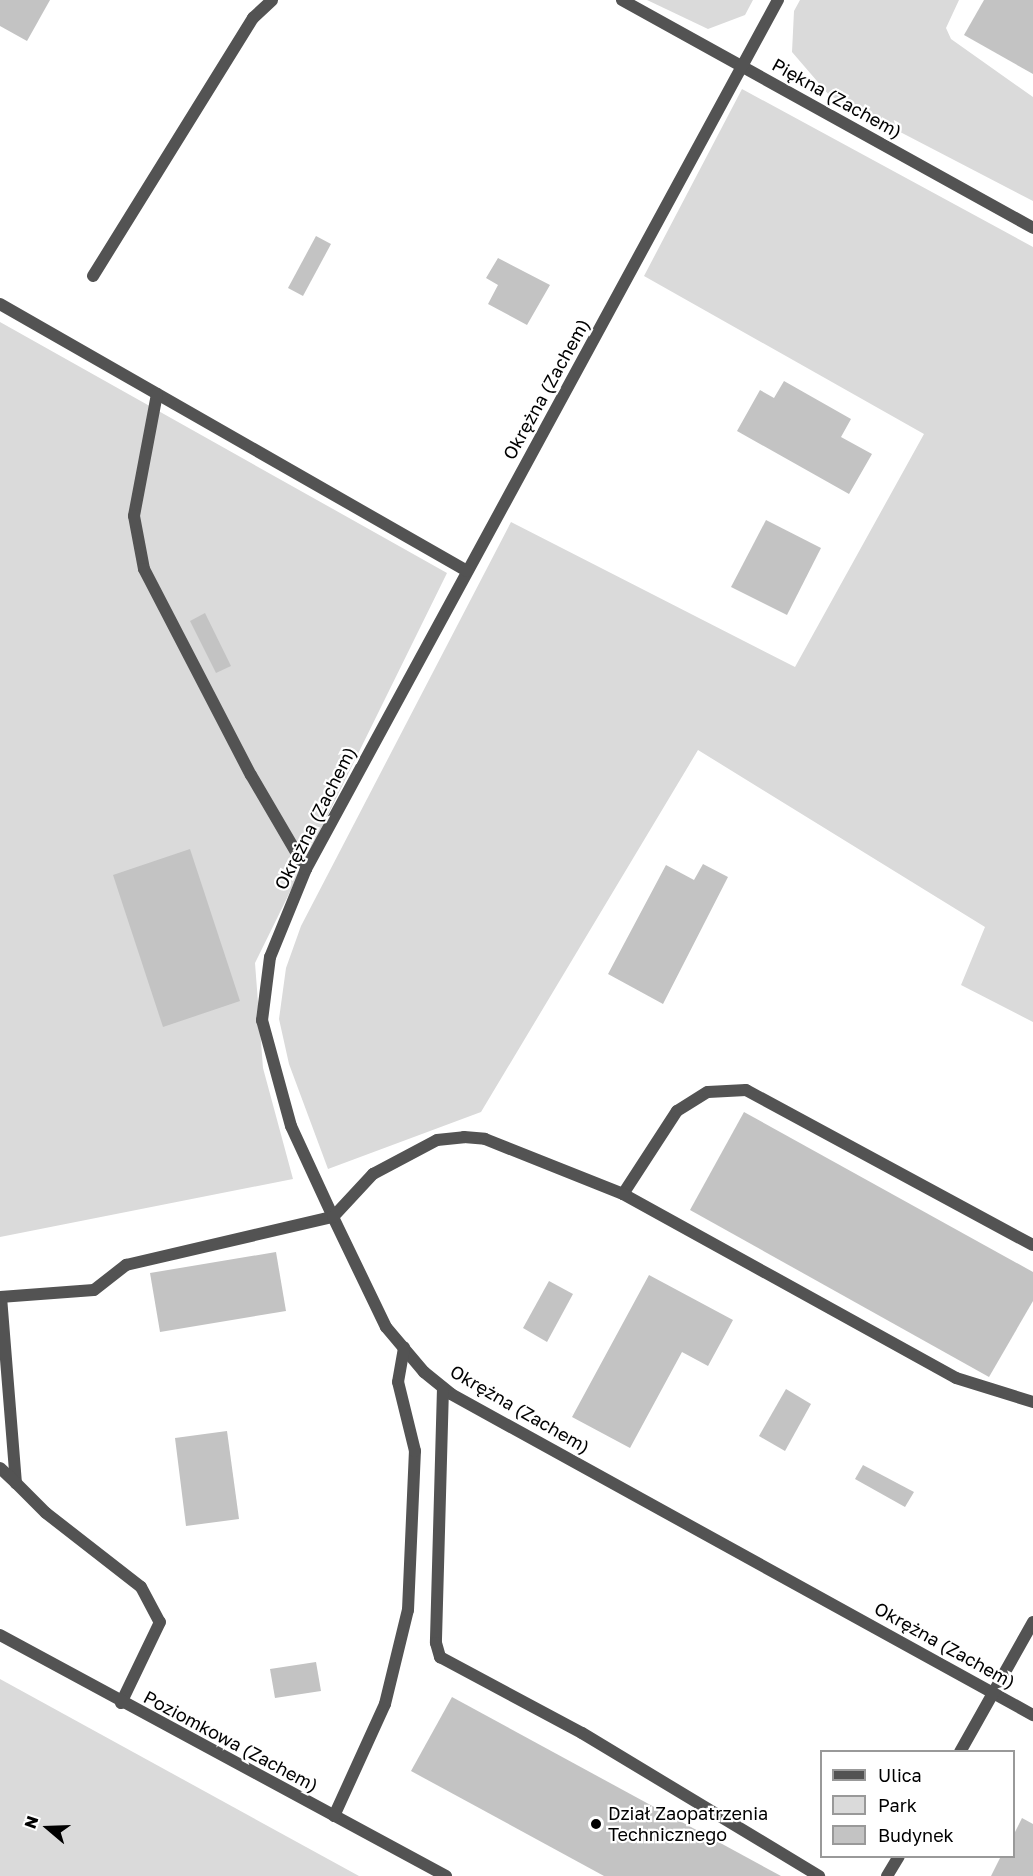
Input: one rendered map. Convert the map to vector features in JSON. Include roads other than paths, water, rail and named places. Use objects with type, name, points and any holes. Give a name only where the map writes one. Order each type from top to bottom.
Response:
[{"type":"street","points":[[93,276],[253,18],[272,0]]},
{"type":"street","name":"Piękna (Zachem)","points":[[622,0],[1033,228]]},
{"type":"street","name":"Okrężna (Zachem)","points":[[778,0],[306,869],[270,957],[262,1020],[291,1126],[386,1327],[443,1388],[1033,1715]]},
{"type":"street","points":[[0,304],[467,571]]},
{"type":"street","points":[[158,394],[134,516],[144,569],[251,775],[306,869]]},
{"type":"street","points":[[623,1194],[677,1111],[708,1092],[746,1090],[1033,1245]]},
{"type":"street","points":[[16,1483],[0,1297],[94,1290],[126,1265],[333,1217],[373,1174],[437,1140],[464,1137],[485,1139],[623,1194],[956,1378],[1033,1402]]},
{"type":"street","points":[[334,1816],[385,1704],[408,1610],[415,1451],[398,1382],[404,1348]]},
{"type":"street","points":[[443,1388],[436,1643],[440,1657],[582,1733],[819,1876]]},
{"type":"street","points":[[0,1468],[46,1513],[141,1587],[160,1622],[121,1703]]},
{"type":"street","points":[[961,1750],[1033,1622]]},
{"type":"street","name":"Poziomkowa (Zachem)","points":[[0,1635],[121,1703],[446,1876]]},
{"type":"street","points":[[887,1876],[897,1858]]},
{"type":"place","name":"Dział Zaopatrzenia Technicznego","points":[[596,1824]]}]
